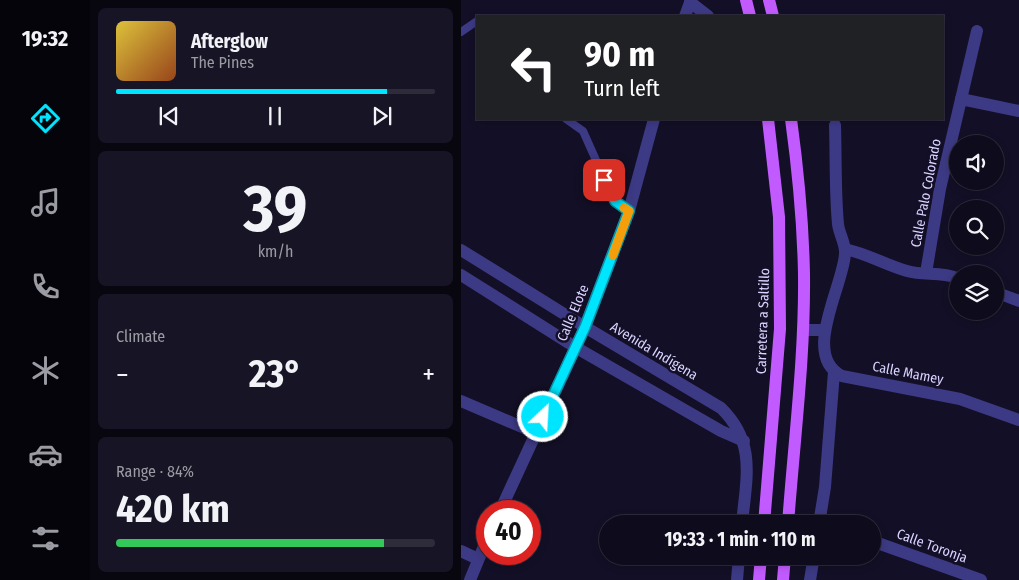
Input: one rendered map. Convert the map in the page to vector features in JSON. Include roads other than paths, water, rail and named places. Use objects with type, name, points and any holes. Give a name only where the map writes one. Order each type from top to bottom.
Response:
[{"type":"main road","points":[[746,0],[750,15]]},
{"type":"main road","points":[[769,0],[773,15]]},
{"type":"main road","name":"Carretera a Saltillo","points":[[765,515],[780,329],[779,217],[768,120]]},
{"type":"main road","points":[[789,515],[803,330],[802,216],[791,120]]},
{"type":"main road","points":[[759,580],[760,565]]},
{"type":"main road","points":[[783,580],[784,565]]},
{"type":"street","points":[[685,15],[690,1],[707,15]]},
{"type":"street","name":"Calle Palo Colorado","points":[[926,273],[940,189],[977,31]]},
{"type":"street","points":[[961,99],[1019,111]]},
{"type":"street","name":"Calle Elote","points":[[505,500],[585,327],[629,211],[654,120]]},
{"type":"street","points":[[821,515],[834,372],[825,357],[825,330],[845,249],[838,226],[835,125]]},
{"type":"street","points":[[845,249],[865,253],[910,272],[937,272],[949,276]]},
{"type":"street","name":"Avenida Indígena","points":[[461,250],[721,408],[732,419],[744,441],[747,460],[743,515]]},
{"type":"street","points":[[461,275],[575,347],[721,431],[744,441]]},
{"type":"street","points":[[1004,295],[1019,301]]},
{"type":"street","points":[[803,330],[825,330]]},
{"type":"street","name":"Calle Mamey","points":[[834,372],[842,376],[960,399],[1019,420]]},
{"type":"street","points":[[461,401],[536,433]]},
{"type":"street","name":"Calle Toronja","points":[[881,544],[981,580]]},
{"type":"street","points":[[461,551],[476,558]]},
{"type":"street","points":[[470,580],[476,564]]},
{"type":"street","points":[[737,580],[738,565]]},
{"type":"street","points":[[810,580],[812,565]]},
{"type":"lane","points":[[461,32],[476,22]]},
{"type":"lane","points":[[568,120],[581,128],[611,196],[629,211]]}]
